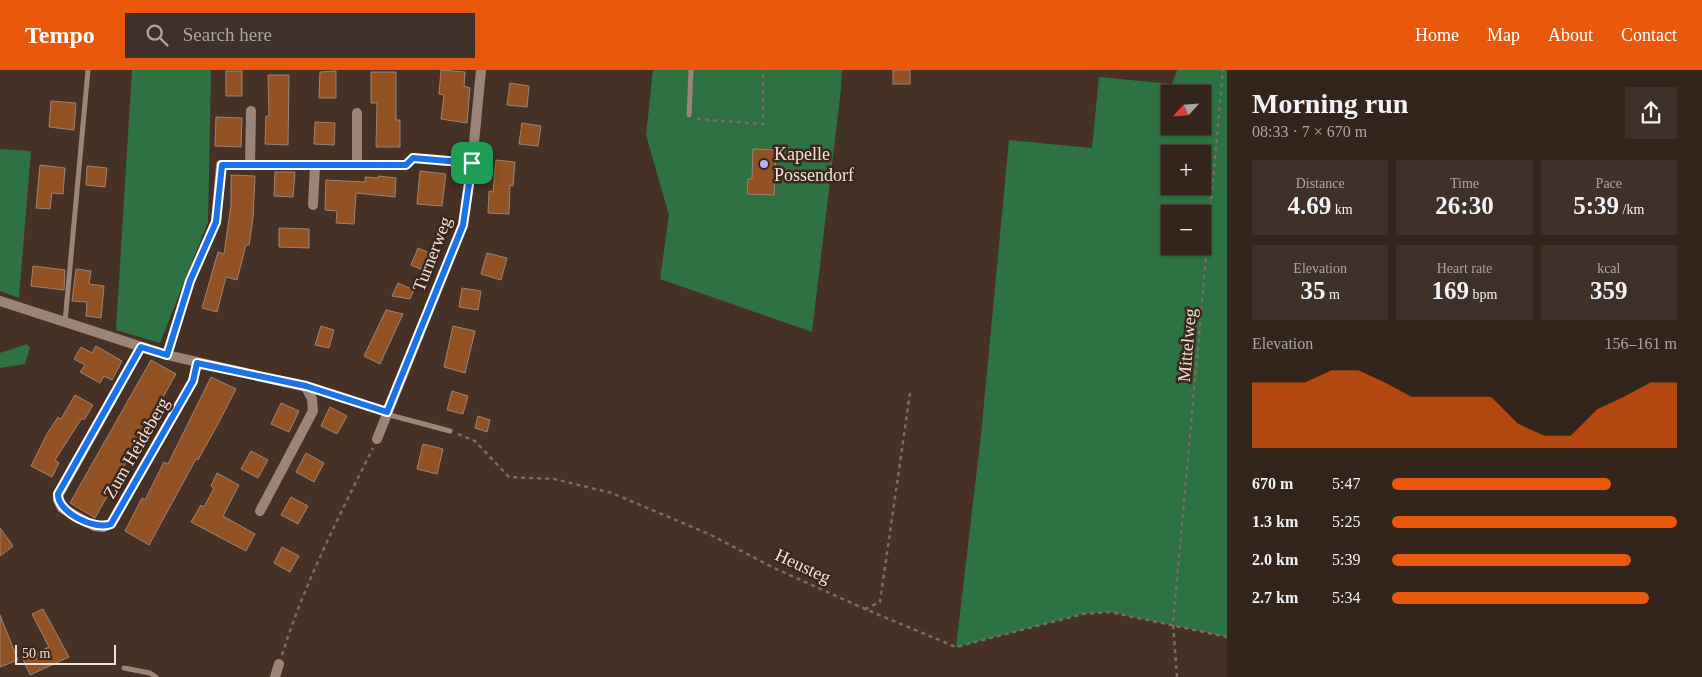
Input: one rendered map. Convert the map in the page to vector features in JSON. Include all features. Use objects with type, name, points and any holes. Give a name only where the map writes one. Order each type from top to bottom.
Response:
[{"type":"street","name":"Turnerweg","points":[[377,439],[463,225],[472,163],[481,70]]},
{"type":"street","points":[[250,165],[251,111]]},
{"type":"street","points":[[167,355],[190,281],[216,222],[222,165],[357,165],[357,113]]},
{"type":"street","points":[[313,205],[315,165]]},
{"type":"street","points":[[0,301],[167,355],[306,386],[312,399],[313,411],[260,511]]},
{"type":"street","name":"Zum Heideberg","points":[[141,347],[58,494],[58,500],[62,508],[94,526],[103,527],[111,524],[193,381],[197,363]]},
{"type":"street","points":[[274,677],[279,664]]},
{"type":"lane","points":[[65,322],[88,70]]},
{"type":"lane","points":[[691,70],[691,117]]},
{"type":"lane","points":[[306,386],[386,413],[450,431]]},
{"type":"lane","points":[[124,668],[150,673],[156,677]]},
{"type":"path","points":[[691,117],[763,124],[763,70]]},
{"type":"path","name":"Mittelweg","points":[[1177,677],[1173,624],[1223,70]]},
{"type":"path","points":[[357,165],[406,165],[413,158],[472,163]]},
{"type":"path","points":[[865,609],[880,602],[910,393]]},
{"type":"path","name":"Heusteg","points":[[450,431],[475,441],[510,477],[554,479],[612,493],[711,535],[774,568],[865,609],[956,647],[1083,614],[1110,612],[1227,637]]},
{"type":"path","points":[[279,664],[296,610],[318,558],[377,439]]},
{"type":"green space","points":[[132,70],[211,70],[208,222],[160,343],[116,330]]},
{"type":"green space","points":[[653,70],[842,70],[812,332],[660,279],[669,215],[646,135]]},
{"type":"green space","points":[[1177,70],[1227,70],[1227,637],[1110,612],[1083,614],[956,647],[981,435],[1009,140],[1092,148],[1099,77],[1172,84]]},
{"type":"green space","points":[[0,149],[31,151],[19,298],[0,291]]},
{"type":"green space","points":[[27,344],[30,348],[25,364],[0,368],[0,353]]},
{"type":"building","points":[[441,70],[465,72],[464,86],[470,88],[467,123],[441,119],[444,95],[439,94]]},
{"type":"building","points":[[893,70],[910,70],[910,84],[893,84]]},
{"type":"building","points":[[226,71],[242,71],[242,96],[226,96]]},
{"type":"building","points":[[336,71],[336,98],[319,98],[320,72]]},
{"type":"building","points":[[371,72],[396,72],[396,120],[400,120],[400,147],[376,147],[377,103],[371,103]]},
{"type":"building","points":[[268,75],[289,75],[288,145],[265,144],[266,116],[269,116]]},
{"type":"building","points":[[510,83],[529,86],[527,107],[507,105]]},
{"type":"building","points":[[51,101],[76,103],[74,130],[49,127]]},
{"type":"building","points":[[216,117],[242,118],[241,147],[215,146]]},
{"type":"building","points":[[315,122],[335,123],[334,145],[314,144]]},
{"type":"building","points":[[522,123],[541,126],[538,146],[519,144]]},
{"type":"building","name":"Kapelle Possendorf","points":[[753,149],[776,150],[774,195],[747,194],[748,179],[752,179]]},
{"type":"building","points":[[496,160],[515,162],[513,186],[510,185],[509,214],[488,213],[489,191],[493,192]]},
{"type":"building","points":[[40,165],[65,168],[63,194],[52,193],[50,209],[36,208]]},
{"type":"building","points":[[87,166],[107,168],[105,187],[86,185]]},
{"type":"building","points":[[420,171],[446,174],[442,206],[417,204]]},
{"type":"building","points":[[275,172],[295,172],[293,197],[274,196]]},
{"type":"building","points":[[231,175],[255,176],[253,218],[249,245],[246,245],[237,280],[226,277],[217,312],[202,308],[218,252],[224,254],[231,205]]},
{"type":"building","points":[[378,176],[396,178],[395,197],[356,193],[354,224],[336,223],[337,211],[325,210],[326,180],[365,182],[365,177],[378,178]]},
{"type":"building","points":[[279,228],[309,229],[309,248],[279,247]]},
{"type":"building","points":[[418,248],[434,255],[427,272],[411,265]]},
{"type":"building","points":[[487,253],[507,258],[501,280],[481,274]]},
{"type":"building","points":[[33,266],[65,270],[64,290],[31,286]]},
{"type":"building","points":[[76,269],[91,271],[89,284],[104,286],[101,318],[86,316],[87,302],[72,301]]},
{"type":"building","points":[[398,283],[414,290],[410,299],[392,296]]},
{"type":"building","points":[[462,288],[481,291],[478,310],[459,307]]},
{"type":"building","points":[[386,310],[403,314],[380,364],[364,356]]},
{"type":"building","points":[[321,326],[334,330],[329,348],[315,345]]},
{"type":"building","points":[[453,326],[475,331],[465,373],[444,367]]},
{"type":"building","points":[[96,346],[122,361],[112,380],[104,376],[100,383],[80,372],[85,365],[74,359],[81,347],[92,353]]},
{"type":"building","points":[[151,360],[176,374],[95,518],[70,503]]},
{"type":"building","points":[[211,377],[236,389],[149,545],[125,531],[142,498],[145,500],[164,462],[168,464]]},
{"type":"building","points":[[452,391],[468,396],[463,414],[447,410]]},
{"type":"building","points":[[75,395],[93,405],[84,420],[82,418],[55,460],[59,463],[52,477],[31,466],[47,434],[58,417],[61,419]]},
{"type":"building","points":[[281,403],[299,411],[289,432],[271,424]]},
{"type":"building","points":[[330,407],[347,416],[337,434],[321,426]]},
{"type":"building","points":[[478,416],[490,420],[487,432],[475,428]]},
{"type":"building","points":[[423,444],[443,449],[437,474],[417,469]]},
{"type":"building","points":[[251,451],[268,460],[258,478],[241,469]]},
{"type":"building","points":[[306,453],[324,463],[314,482],[296,472]]},
{"type":"building","points":[[217,473],[239,485],[223,516],[255,534],[246,551],[191,522],[201,505],[204,507],[214,488],[211,486]]},
{"type":"building","points":[[291,497],[308,506],[298,524],[281,515]]},
{"type":"building","points":[[0,528],[13,546],[0,556]]},
{"type":"building","points":[[282,547],[299,556],[290,572],[274,563]]},
{"type":"building","points":[[43,609],[69,657],[30,675],[23,659],[49,647],[32,614]]},
{"type":"building","points":[[0,615],[18,660],[0,667]]},
{"type":"place","name":"Kapelle Possendorf","points":[[764,164]]},
{"type":"route","points":[[413,158],[472,163],[463,225],[387,412],[306,386],[197,363],[193,381],[111,524],[103,527],[94,526],[62,508],[58,500],[58,494],[141,347],[167,355],[190,281],[216,222],[222,165],[406,165],[413,158]]}]
